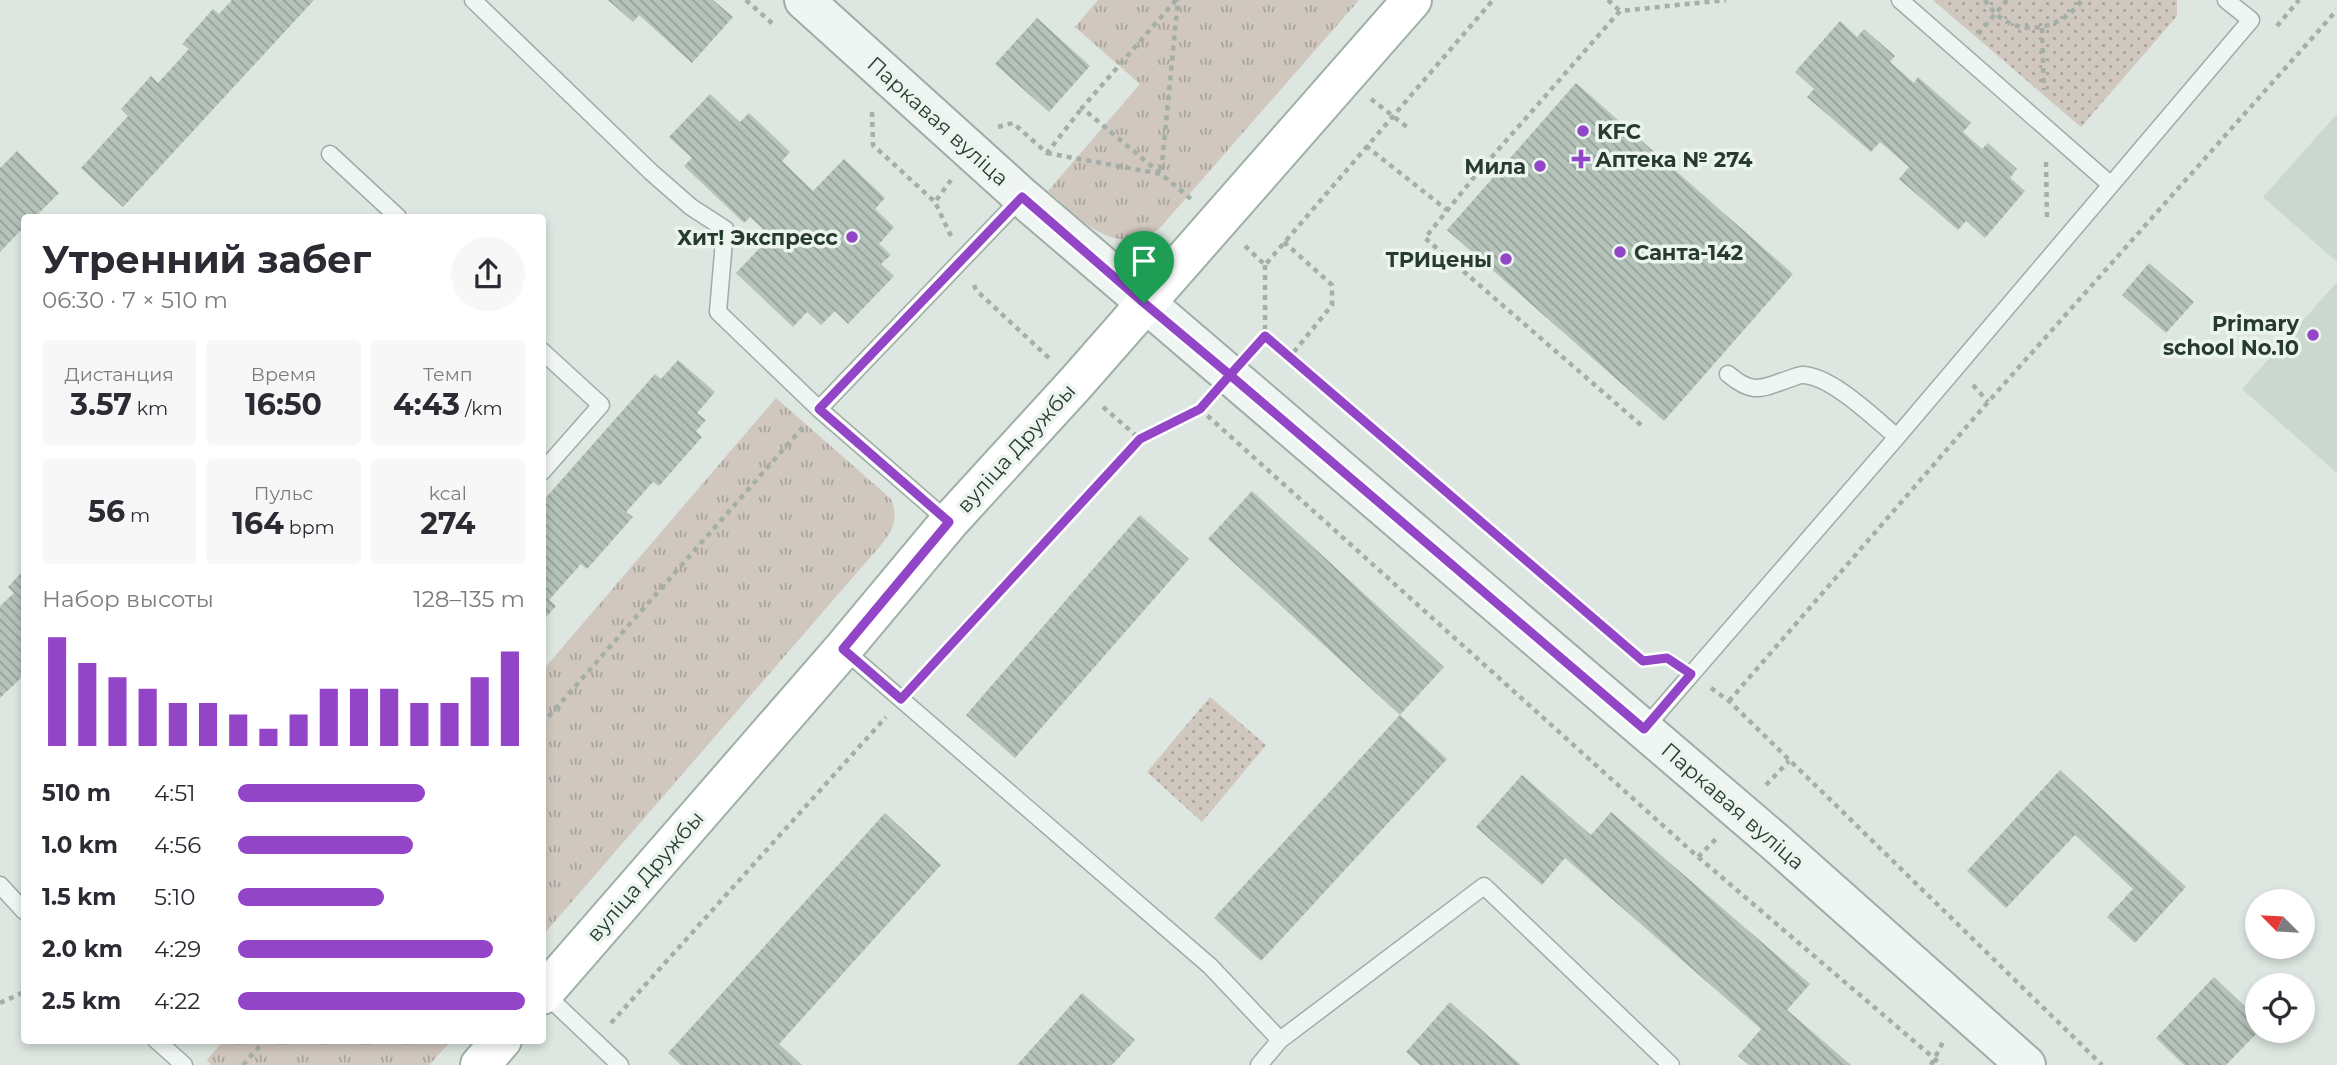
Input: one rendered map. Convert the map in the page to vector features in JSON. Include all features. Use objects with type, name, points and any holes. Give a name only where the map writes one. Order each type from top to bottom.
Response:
[{"type":"main road","name":"вуліца Дружбы","points":[[546,991],[843,649],[949,522],[1076,383],[1412,0]]},
{"type":"main road","points":[[480,1065],[498,1044]]},
{"type":"street","name":"Паркавая вуліца","points":[[804,0],[1022,197],[1774,841],[2026,1065]]},
{"type":"lane","points":[[473,0],[651,172],[691,207],[725,229],[718,312],[819,409],[949,522]]},
{"type":"lane","points":[[1900,0],[2111,185]]},
{"type":"lane","points":[[1644,729],[1897,437],[2251,20],[2226,0]]},
{"type":"lane","points":[[330,154],[395,214]]},
{"type":"lane","points":[[819,409],[1022,197]]},
{"type":"lane","points":[[546,355],[601,405],[546,467]]},
{"type":"lane","points":[[1728,374],[1740,385],[1756,390],[1802,375],[1833,385],[1897,437]]},
{"type":"lane","points":[[843,649],[1210,966],[1280,1040]]},
{"type":"lane","points":[[0,886],[21,908]]},
{"type":"lane","points":[[1259,1065],[1280,1040],[1484,887],[1671,1065]]},
{"type":"lane","points":[[546,997],[620,1065]]},
{"type":"lane","points":[[160,1044],[184,1065]]},
{"type":"path","points":[[746,0],[775,26]]},
{"type":"path","points":[[935,202],[990,129],[1013,123],[1047,153],[1161,174],[1178,0]]},
{"type":"path","points":[[1608,0],[1620,10]]},
{"type":"path","points":[[1641,425],[1425,238],[1620,10],[1726,0]]},
{"type":"path","points":[[1985,0],[2006,22],[2023,28],[2042,28],[2059,22],[2074,12],[2082,0]]},
{"type":"path","points":[[1961,54],[2007,0]]},
{"type":"path","points":[[1729,701],[1988,402],[2337,10]]},
{"type":"path","points":[[2042,28],[2048,230]]},
{"type":"path","points":[[1344,79],[1407,127]]},
{"type":"path","points":[[862,103],[872,112],[873,145],[935,202],[976,290],[1140,439]]},
{"type":"path","points":[[1047,153],[1082,108]]},
{"type":"path","points":[[1366,146],[1447,210]]},
{"type":"path","points":[[1284,242],[1332,285],[1332,305],[1289,358]]},
{"type":"path","points":[[594,1041],[901,699],[1140,439],[1200,409],[1265,336],[1265,265]]},
{"type":"path","points":[[1265,336],[1643,661],[1667,658],[1676,650]]},
{"type":"path","points":[[546,719],[819,409]]},
{"type":"path","points":[[1200,409],[1698,857],[1942,1065]]},
{"type":"path","points":[[1667,658],[1729,701],[2102,1065]]},
{"type":"path","points":[[0,1003],[21,993]]},
{"type":"path","points":[[243,1065],[261,1044]]},
{"type":"shaded area","name":"Primary school No.10","points":[[2337,114],[2337,262],[2263,197]]},
{"type":"shaded area","name":"Primary school No.10","points":[[2337,282],[2337,473],[2242,389]]},
{"type":"green space","points":[[1098,0],[1359,0],[1159,229],[1143,237],[1127,240],[1099,232],[1048,191],[1140,84],[1075,27]]},
{"type":"green space","points":[[1933,0],[2177,0],[2177,16],[2081,127]]},
{"type":"green space","points":[[776,398],[891,499],[894,518],[888,535],[880,546],[546,932],[546,666]]},
{"type":"green space","points":[[1210,697],[1266,745],[1202,822],[1147,772]]},
{"type":"green space","points":[[221,1044],[448,1044],[429,1065],[211,1065],[207,1060]]},
{"type":"building","points":[[232,0],[314,0],[123,207],[81,168],[128,116],[121,109],[151,76],[158,83],[189,49],[182,44],[213,9],[219,14]]},
{"type":"building","points":[[608,0],[713,0],[733,17],[692,63],[639,15],[633,22]]},
{"type":"building","points":[[1037,18],[1090,66],[1049,112],[995,64]]},
{"type":"building","points":[[1840,21],[1857,37],[1864,29],[1895,56],[1890,62],[1914,83],[1918,77],[1971,123],[1963,132],[1982,149],[1988,143],[2017,169],[2010,178],[2025,191],[1985,238],[1966,221],[1958,230],[1899,179],[1909,167],[1880,142],[1871,152],[1807,97],[1814,89],[1795,72]]},
{"type":"building","name":"Санта-142","points":[[1576,83],[1793,274],[1664,421],[1447,230]]},
{"type":"building","points":[[710,94],[740,122],[749,113],[790,152],[782,161],[813,191],[844,159],[885,198],[875,209],[894,227],[879,244],[891,255],[881,264],[894,276],[848,324],[835,311],[821,325],[807,312],[793,327],[736,273],[771,236],[750,217],[744,223],[684,166],[692,158],[669,137]]},
{"type":"building","points":[[17,151],[59,193],[38,214],[21,214],[21,230],[0,252],[0,168]]},
{"type":"building","points":[[2149,263],[2194,302],[2166,333],[2122,295]]},
{"type":"building","points":[[678,360],[715,392],[697,413],[706,420],[696,431],[702,437],[659,486],[653,482],[626,512],[633,517],[587,569],[581,564],[549,600],[556,606],[546,617],[546,497],[655,374],[661,379]]},
{"type":"building","points":[[1252,491],[1444,667],[1400,715],[1208,539]]},
{"type":"building","points":[[1140,515],[1189,559],[1015,758],[966,715]]},
{"type":"building","points":[[21,573],[21,678],[0,698],[0,606],[14,593],[8,587]]},
{"type":"building","points":[[1400,715],[1447,759],[1261,961],[1214,918]]},
{"type":"building","points":[[2060,770],[2186,887],[2135,943],[2107,917],[2133,889],[2075,835],[2006,908],[1967,871]]},
{"type":"building","points":[[1522,775],[1591,835],[1611,812],[1810,984],[1787,1010],[1851,1065],[1749,1065],[1738,1056],[1761,1029],[1565,858],[1542,885],[1476,827]]},
{"type":"building","points":[[885,813],[941,865],[779,1044],[802,1065],[681,1065],[668,1053]]},
{"type":"building","points":[[2214,977],[2245,1007],[2245,1043],[2247,1043],[2226,1065],[2184,1065],[2156,1038]]},
{"type":"building","points":[[1082,993],[1135,1040],[1112,1065],[1017,1065]]},
{"type":"building","points":[[1450,1002],[1521,1065],[1420,1065],[1406,1052]]},
{"type":"place","name":"KFC","points":[[1583,131]]},
{"type":"place","name":"Аптека № 274","points":[[1581,159]]},
{"type":"place","name":"Мила","points":[[1540,166]]},
{"type":"place","name":"Хит! Экспресс","points":[[852,237]]},
{"type":"place","name":"Санта-142","points":[[1620,252]]},
{"type":"place","name":"ТРИцены","points":[[1506,259]]},
{"type":"place","name":"Primary school No.10","points":[[2313,335]]},
{"type":"route","points":[[1144,303],[1022,197],[819,409],[949,522],[843,649],[901,699],[1140,439],[1200,409],[1230,375],[1644,729],[1691,674],[1667,658],[1643,661],[1265,336],[1230,375],[1144,303]]}]
